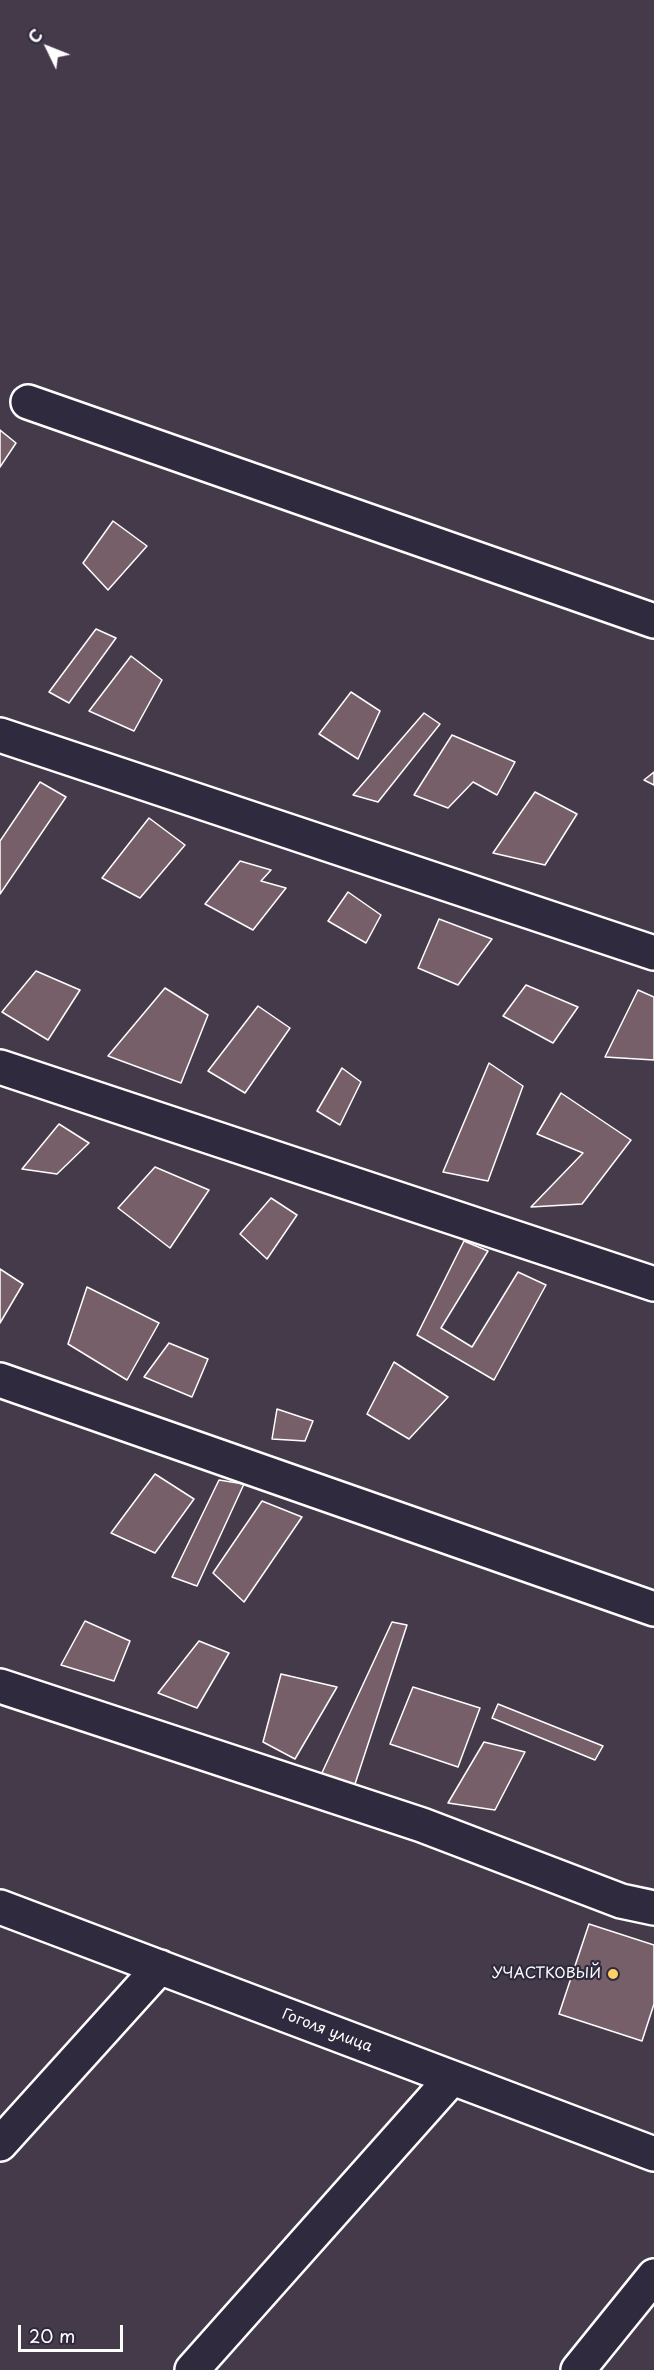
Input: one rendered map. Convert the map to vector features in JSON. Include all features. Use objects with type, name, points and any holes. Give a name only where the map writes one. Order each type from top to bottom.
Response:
[{"type":"street","points":[[28,402],[654,621]]},
{"type":"street","points":[[0,735],[654,953]]},
{"type":"street","points":[[0,1067],[654,1284]]},
{"type":"street","points":[[0,1380],[654,1609]]},
{"type":"street","points":[[0,1686],[422,1825],[621,1901],[654,1908]]},
{"type":"street","name":"Гоголя улица","points":[[0,1907],[654,2154]]},
{"type":"street","points":[[0,2144],[160,1967]]},
{"type":"street","points":[[192,2370],[452,2078]]},
{"type":"street","points":[[578,2370],[654,2276]]},
{"type":"building","points":[[0,430],[16,443],[0,467]]},
{"type":"building","points":[[113,521],[147,546],[108,590],[83,563]]},
{"type":"building","points":[[96,629],[116,638],[69,703],[49,692]]},
{"type":"building","points":[[131,656],[162,680],[134,731],[89,711]]},
{"type":"building","points":[[351,692],[380,711],[358,759],[319,734]]},
{"type":"building","points":[[424,713],[440,724],[378,802],[353,795]]},
{"type":"building","points":[[452,735],[515,762],[497,795],[473,782],[448,808],[414,795]]},
{"type":"building","points":[[654,772],[654,785],[644,780]]},
{"type":"building","points":[[40,782],[66,797],[0,894],[0,841]]},
{"type":"building","points":[[535,792],[577,814],[545,865],[493,853]]},
{"type":"building","points":[[149,818],[185,845],[140,898],[102,878]]},
{"type":"building","points":[[240,861],[271,870],[261,881],[286,888],[253,930],[205,904]]},
{"type":"building","points":[[348,892],[381,915],[366,943],[328,921]]},
{"type":"building","points":[[439,919],[492,939],[458,985],[418,968]]},
{"type":"building","points":[[36,971],[80,990],[48,1040],[2,1012]]},
{"type":"building","points":[[526,985],[578,1007],[553,1043],[503,1016]]},
{"type":"building","points":[[165,988],[208,1015],[181,1083],[108,1056]]},
{"type":"building","points":[[638,990],[654,997],[654,1060],[605,1057]]},
{"type":"building","points":[[258,1006],[290,1028],[245,1093],[208,1071]]},
{"type":"building","points":[[489,1063],[523,1086],[488,1181],[443,1172]]},
{"type":"building","points":[[342,1068],[361,1082],[340,1125],[317,1111]]},
{"type":"building","points":[[561,1093],[631,1140],[582,1204],[531,1207],[583,1153],[537,1134]]},
{"type":"building","points":[[59,1124],[89,1143],[57,1174],[22,1169]]},
{"type":"building","points":[[155,1167],[209,1190],[170,1248],[118,1208]]},
{"type":"building","points":[[271,1198],[297,1215],[267,1259],[240,1234]]},
{"type":"building","points":[[464,1241],[488,1251],[441,1328],[472,1347],[518,1272],[546,1285],[494,1380],[417,1335]]},
{"type":"building","points":[[0,1269],[23,1284],[0,1323]]},
{"type":"building","points":[[87,1287],[159,1323],[127,1380],[68,1344]]},
{"type":"building","points":[[169,1343],[208,1359],[192,1397],[144,1377]]},
{"type":"building","points":[[394,1362],[448,1397],[409,1439],[367,1414]]},
{"type":"building","points":[[277,1409],[313,1421],[305,1441],[272,1439]]},
{"type":"building","points":[[155,1474],[194,1499],[155,1553],[111,1533]]},
{"type":"building","points":[[219,1480],[244,1484],[197,1586],[172,1577]]},
{"type":"building","points":[[262,1501],[302,1517],[244,1602],[213,1573]]},
{"type":"building","points":[[85,1621],[130,1641],[114,1681],[61,1665]]},
{"type":"building","points":[[392,1622],[407,1625],[354,1787],[320,1777]]},
{"type":"building","points":[[199,1641],[229,1653],[197,1708],[158,1693]]},
{"type":"building","points":[[281,1674],[337,1687],[295,1759],[263,1742]]},
{"type":"building","points":[[413,1687],[480,1708],[458,1767],[390,1744]]},
{"type":"building","points":[[498,1704],[603,1746],[595,1760],[492,1718]]},
{"type":"building","points":[[484,1742],[525,1752],[495,1810],[448,1803]]},
{"type":"building","name":"УЧАСТКОВЫЙ","points":[[589,1924],[654,1945],[654,2004],[642,2041],[559,2014]]},
{"type":"place","name":"УЧАСТКОВЫЙ","points":[[613,1974]]}]
